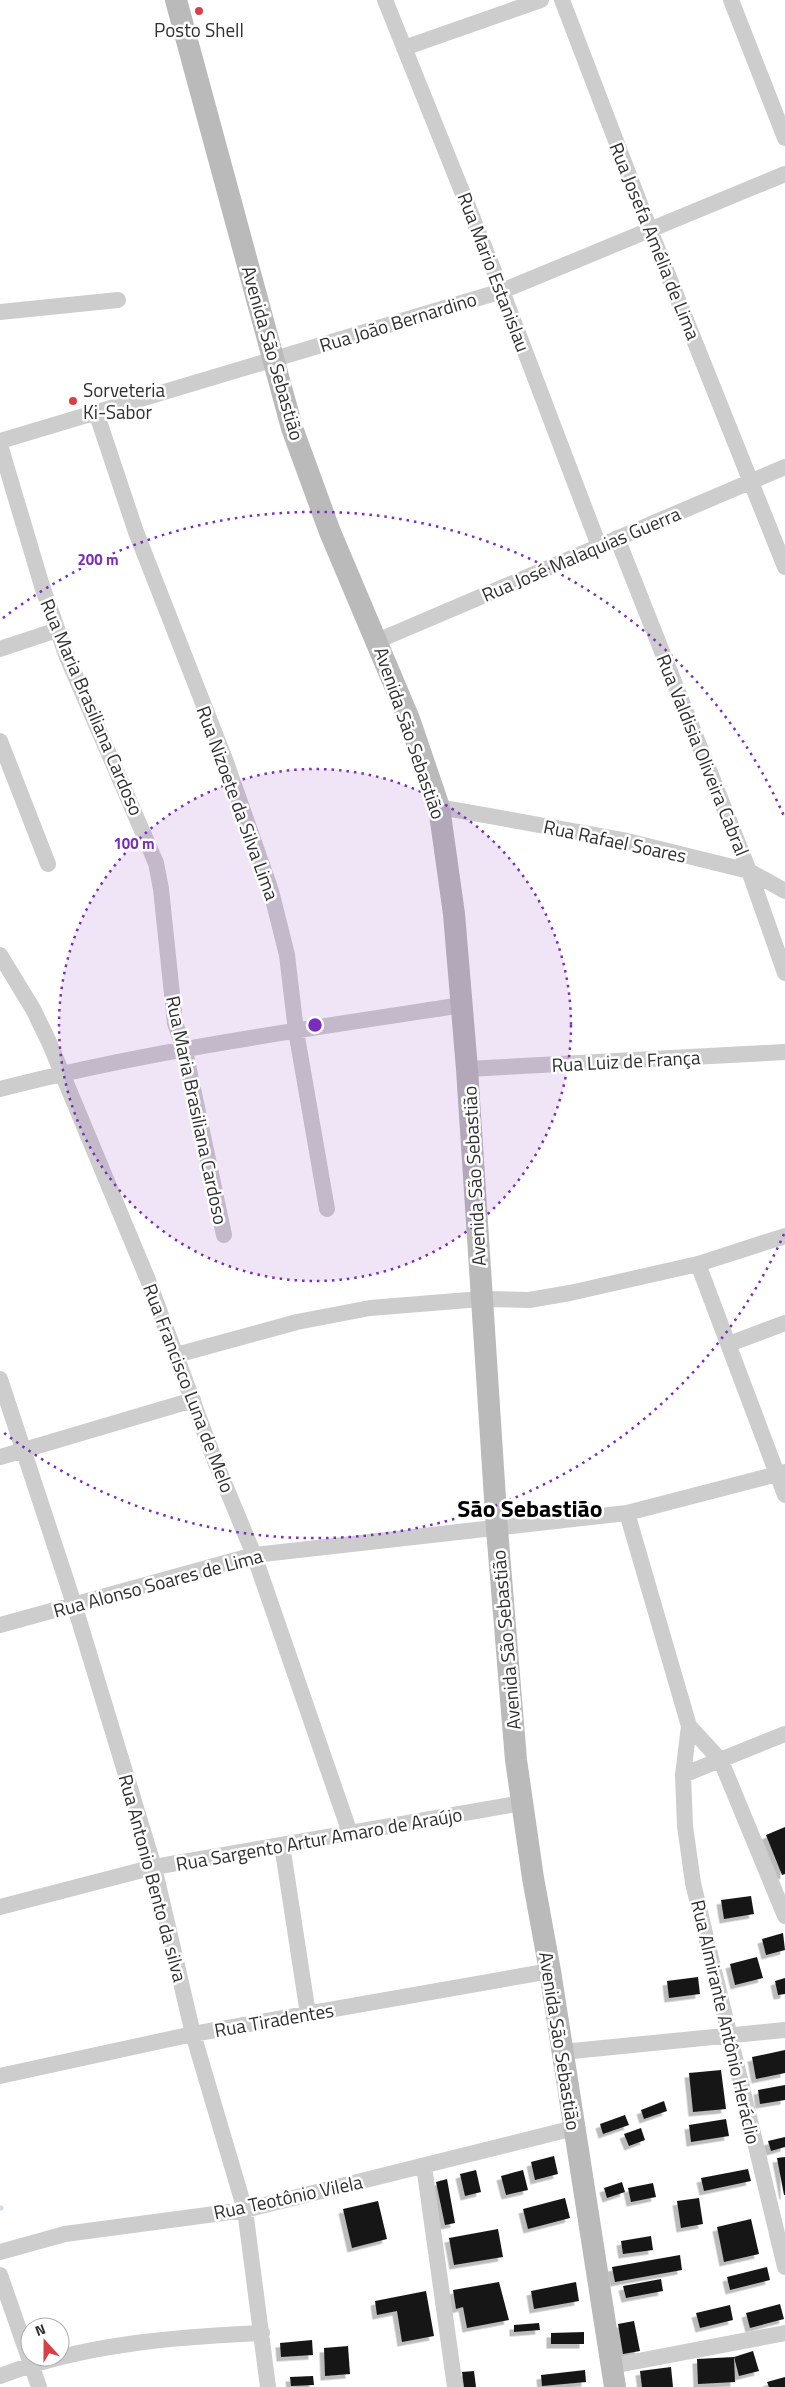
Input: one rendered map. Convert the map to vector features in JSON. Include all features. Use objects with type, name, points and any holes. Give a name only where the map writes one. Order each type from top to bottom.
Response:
[{"type":"main road","name":"Avenida São Sebastião","points":[[176,0],[292,428],[317,497],[409,718],[439,807],[450,881],[462,1005],[497,1528],[522,1803],[613,2376]]},
{"type":"street","name":"Rua Mario Estanislau","points":[[385,0],[502,291],[599,546]]},
{"type":"street","points":[[404,48],[541,0]]},
{"type":"street","name":"Rua Josefa Amélia de Lima","points":[[562,0],[650,230],[785,567]]},
{"type":"street","points":[[731,0],[785,138]]},
{"type":"street","name":"Rua João Bernardino","points":[[0,441],[502,291],[785,174]]},
{"type":"street","points":[[0,312],[118,300]]},
{"type":"street","name":"Rua Nizoete da Silva Lima","points":[[96,412],[140,541],[226,762],[262,864],[287,955],[296,1031],[327,1209]]},
{"type":"street","name":"Rua Maria Brasiliana Cardoso","points":[[0,445],[57,630],[156,863],[164,907],[173,1014],[185,1051],[224,1235]]},
{"type":"street","name":"Rua José Malaquias Guerra","points":[[378,641],[785,467]]},
{"type":"street","name":"Rua Valdisia Oliveira Cabral","points":[[618,538],[750,870],[785,974]]},
{"type":"street","points":[[0,649],[57,630]]},
{"type":"street","points":[[0,741],[48,864]]},
{"type":"street","name":"Rua Rafael Soares","points":[[439,807],[623,840],[750,870],[785,891]]},
{"type":"street","name":"Rua Francisco Luna de Melo","points":[[0,955],[33,1009],[148,1280],[215,1461],[254,1555],[350,1833]]},
{"type":"street","points":[[0,1089],[61,1073],[296,1031],[462,1005]]},
{"type":"street","name":"Rua Luiz de França","points":[[467,1069],[785,1052]]},
{"type":"street","points":[[176,1355],[297,1322],[370,1308],[481,1298],[529,1300],[570,1293],[698,1264],[785,1236]]},
{"type":"street","points":[[698,1264],[781,1474],[785,1495]]},
{"type":"street","points":[[729,1344],[785,1323]]},
{"type":"street","name":"Rua Antonio Bento da silva","points":[[0,1379],[74,1604],[154,1867],[193,2034],[245,2210],[268,2387]]},
{"type":"street","points":[[0,1457],[193,1400]]},
{"type":"street","name":"Rua Alonso Soares de Lima","points":[[0,1626],[254,1555],[627,1513],[781,1474]]},
{"type":"street","points":[[627,1513],[689,1726],[722,1761],[785,1916]]},
{"type":"street","name":"Rua Almirante Antônio Heráclio","points":[[689,1726],[683,1775],[685,1826],[693,1884],[785,2267]]},
{"type":"street","points":[[683,1775],[722,1761],[785,1734]]},
{"type":"street","name":"Rua Sargento Artur Amaro de Araújo","points":[[0,1906],[154,1867],[522,1803]]},
{"type":"street","points":[[282,1845],[308,2014]]},
{"type":"street","name":"Rua Tiradentes","points":[[0,2076],[193,2034],[550,1971]]},
{"type":"street","points":[[562,2052],[730,2037],[785,2030]]},
{"type":"street","name":"Rua Teotônio Vilela","points":[[0,2252],[66,2234],[245,2210],[574,2128]]},
{"type":"street","points":[[424,2166],[455,2387]]},
{"type":"street","points":[[0,2275],[20,2337]]},
{"type":"street","points":[[70,2356],[112,2347],[178,2337],[262,2333]]},
{"type":"street","points":[[613,2376],[785,2333]]},
{"type":"street","points":[[0,2376],[24,2367]]},
{"type":"street","points":[[30,2367],[39,2387]]},
{"type":"building","points":[[785,1827],[785,1874],[782,1875],[766,1835]]},
{"type":"building","points":[[751,1896],[754,1914],[724,1919],[721,1900]]},
{"type":"building","points":[[783,1933],[785,1950],[766,1955],[762,1939]]},
{"type":"building","points":[[757,1957],[763,1978],[735,1985],[730,1964]]},
{"type":"building","points":[[698,1977],[700,1994],[669,1998],[667,1981]]},
{"type":"building","points":[[785,1978],[785,1994],[778,1995],[775,1981]]},
{"type":"building","points":[[785,2050],[785,2073],[756,2079],[752,2057]]},
{"type":"building","points":[[721,2070],[726,2109],[693,2112],[689,2073]]},
{"type":"building","points":[[785,2085],[785,2100],[760,2104],[758,2090]]},
{"type":"building","points":[[664,2101],[667,2111],[644,2119],[641,2110]]},
{"type":"building","points":[[625,2115],[629,2125],[603,2134],[600,2124]]},
{"type":"building","points":[[726,2119],[729,2136],[691,2142],[689,2125]]},
{"type":"building","points":[[641,2128],[645,2140],[629,2146],[624,2134]]},
{"type":"building","points":[[785,2137],[785,2147],[771,2151],[768,2141]]},
{"type":"building","points":[[554,2156],[558,2174],[535,2180],[531,2162]]},
{"type":"building","points":[[785,2157],[785,2195],[784,2195],[777,2158]]},
{"type":"building","points":[[748,2169],[751,2181],[704,2191],[701,2178]]},
{"type":"building","points":[[476,2170],[481,2192],[465,2196],[460,2174]]},
{"type":"building","points":[[523,2170],[528,2190],[506,2195],[501,2176]]},
{"type":"building","points":[[447,2179],[455,2223],[445,2225],[436,2182]]},
{"type":"building","points":[[622,2182],[625,2192],[607,2198],[604,2188]]},
{"type":"building","points":[[653,2183],[656,2197],[631,2202],[628,2188]]},
{"type":"building","points":[[565,2198],[570,2218],[528,2229],[523,2209]]},
{"type":"building","points":[[699,2198],[703,2224],[681,2228],[677,2201]]},
{"type":"building","points":[[378,2201],[387,2239],[352,2248],[343,2209]]},
{"type":"building","points":[[751,2219],[759,2254],[724,2262],[717,2227]]},
{"type":"building","points":[[498,2229],[503,2257],[454,2265],[449,2238]]},
{"type":"building","points":[[651,2236],[653,2250],[623,2254],[621,2241]]},
{"type":"building","points":[[680,2255],[682,2270],[615,2282],[612,2267]]},
{"type":"building","points":[[767,2267],[770,2280],[730,2290],[727,2277]]},
{"type":"building","points":[[661,2279],[663,2291],[626,2298],[623,2286]]},
{"type":"building","points":[[499,2282],[509,2320],[467,2328],[463,2307],[456,2309],[453,2290]]},
{"type":"building","points":[[576,2282],[579,2301],[534,2309],[531,2291]]},
{"type":"building","points":[[426,2291],[434,2336],[402,2342],[397,2311],[377,2315],[375,2301]]},
{"type":"building","points":[[780,2304],[784,2319],[750,2328],[746,2313]]},
{"type":"building","points":[[730,2305],[733,2320],[700,2328],[696,2313]]},
{"type":"building","points":[[634,2321],[640,2351],[623,2354],[618,2324]]},
{"type":"building","points":[[539,2323],[540,2330],[514,2332],[514,2325]]},
{"type":"building","points":[[584,2332],[584,2344],[551,2344],[551,2333]]},
{"type":"building","points":[[312,2340],[313,2355],[281,2357],[280,2343]]},
{"type":"building","points":[[348,2346],[350,2374],[325,2376],[324,2348]]},
{"type":"building","points":[[753,2351],[759,2371],[739,2376],[734,2357]]},
{"type":"building","points":[[734,2357],[735,2382],[698,2384],[697,2359]]},
{"type":"building","points":[[671,2367],[673,2387],[642,2387],[640,2371]]},
{"type":"building","points":[[585,2370],[586,2382],[542,2386],[541,2375]]},
{"type":"building","points":[[474,2371],[476,2387],[464,2387],[462,2372]]},
{"type":"building","points":[[313,2376],[314,2385],[291,2386],[290,2377]]},
{"type":"building","points":[[785,2377],[785,2387],[769,2387],[767,2382]]},
{"type":"place","name":"Posto Shell","points":[[199,11]]},
{"type":"place","name":"Sorveteria Ki-Sabor","points":[[73,401]]},
{"type":"district","name":"São Sebastião","points":[[530,1509]]}]
